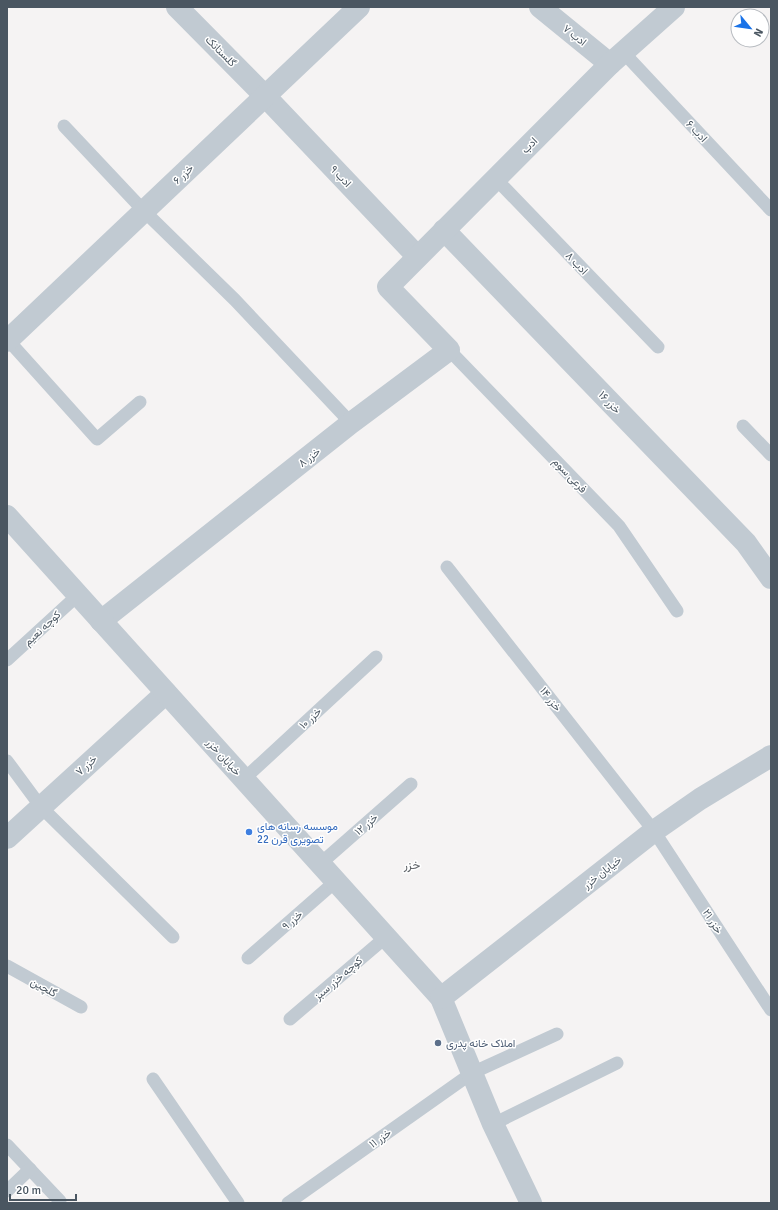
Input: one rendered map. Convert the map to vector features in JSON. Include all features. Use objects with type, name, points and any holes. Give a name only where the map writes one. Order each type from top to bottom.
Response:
[{"type":"street","name":"گلستانک","points":[[177,7],[265,96]]},
{"type":"street","name":"خزر ۶","points":[[8,340],[359,7]]},
{"type":"street","name":"ادب ۷","points":[[540,7],[617,58]]},
{"type":"street","name":"ادب","points":[[449,350],[388,287],[417,256],[617,58],[674,7]]},
{"type":"street","name":"ادب ۹","points":[[265,96],[417,256]]},
{"type":"street","name":"خزر ۱۶","points":[[444,230],[746,543],[771,578]]},
{"type":"street","name":"خزر ۸","points":[[101,621],[351,423],[449,350]]},
{"type":"street","name":"خیابان خزر","points":[[7,516],[441,998],[493,1124],[531,1203]]},
{"type":"street","name":"خزر ۷","points":[[7,838],[166,693]]},
{"type":"street","name":"خیابان خزر","points":[[441,998],[654,831],[700,799],[771,756]]},
{"type":"lane","name":"ادب ۶","points":[[617,58],[771,210]]},
{"type":"lane","points":[[64,126],[144,211],[235,300],[351,423]]},
{"type":"lane","name":"ادب ۸","points":[[496,179],[658,347]]},
{"type":"lane","points":[[8,340],[97,439],[140,402]]},
{"type":"lane","name":"فرعی سوم","points":[[449,350],[619,526],[677,611]]},
{"type":"lane","points":[[743,426],[771,455]]},
{"type":"lane","name":"خزر ۱۴","points":[[447,567],[654,831]]},
{"type":"lane","name":"کوچه نعیم","points":[[7,660],[78,595]]},
{"type":"lane","name":"خزر ۱۰","points":[[244,779],[376,657]]},
{"type":"lane","points":[[7,761],[41,807],[173,937]]},
{"type":"lane","name":"خزر ۱۲","points":[[320,864],[411,784]]},
{"type":"lane","name":"خزر ۲۱","points":[[654,831],[771,1010]]},
{"type":"lane","name":"خزر ۹","points":[[248,958],[336,881]]},
{"type":"lane","name":"کوچه خزر سبز","points":[[290,1019],[386,936]]},
{"type":"lane","name":"گلچین","points":[[7,966],[81,1008]]},
{"type":"lane","name":"خزر ۱۱","points":[[288,1203],[472,1073],[557,1034]]},
{"type":"lane","points":[[493,1124],[617,1063]]},
{"type":"lane","points":[[153,1079],[238,1203]]},
{"type":"lane","points":[[7,1145],[60,1201]]},
{"type":"lane","points":[[7,1191],[30,1169]]},
{"type":"place","name":"موسسه رسانه های تصویری قرن 22","points":[[249,832]]},
{"type":"place","name":"املاک خانه پدری","points":[[438,1043]]},
{"type":"district","name":"خزر","points":[[412,865]]}]
